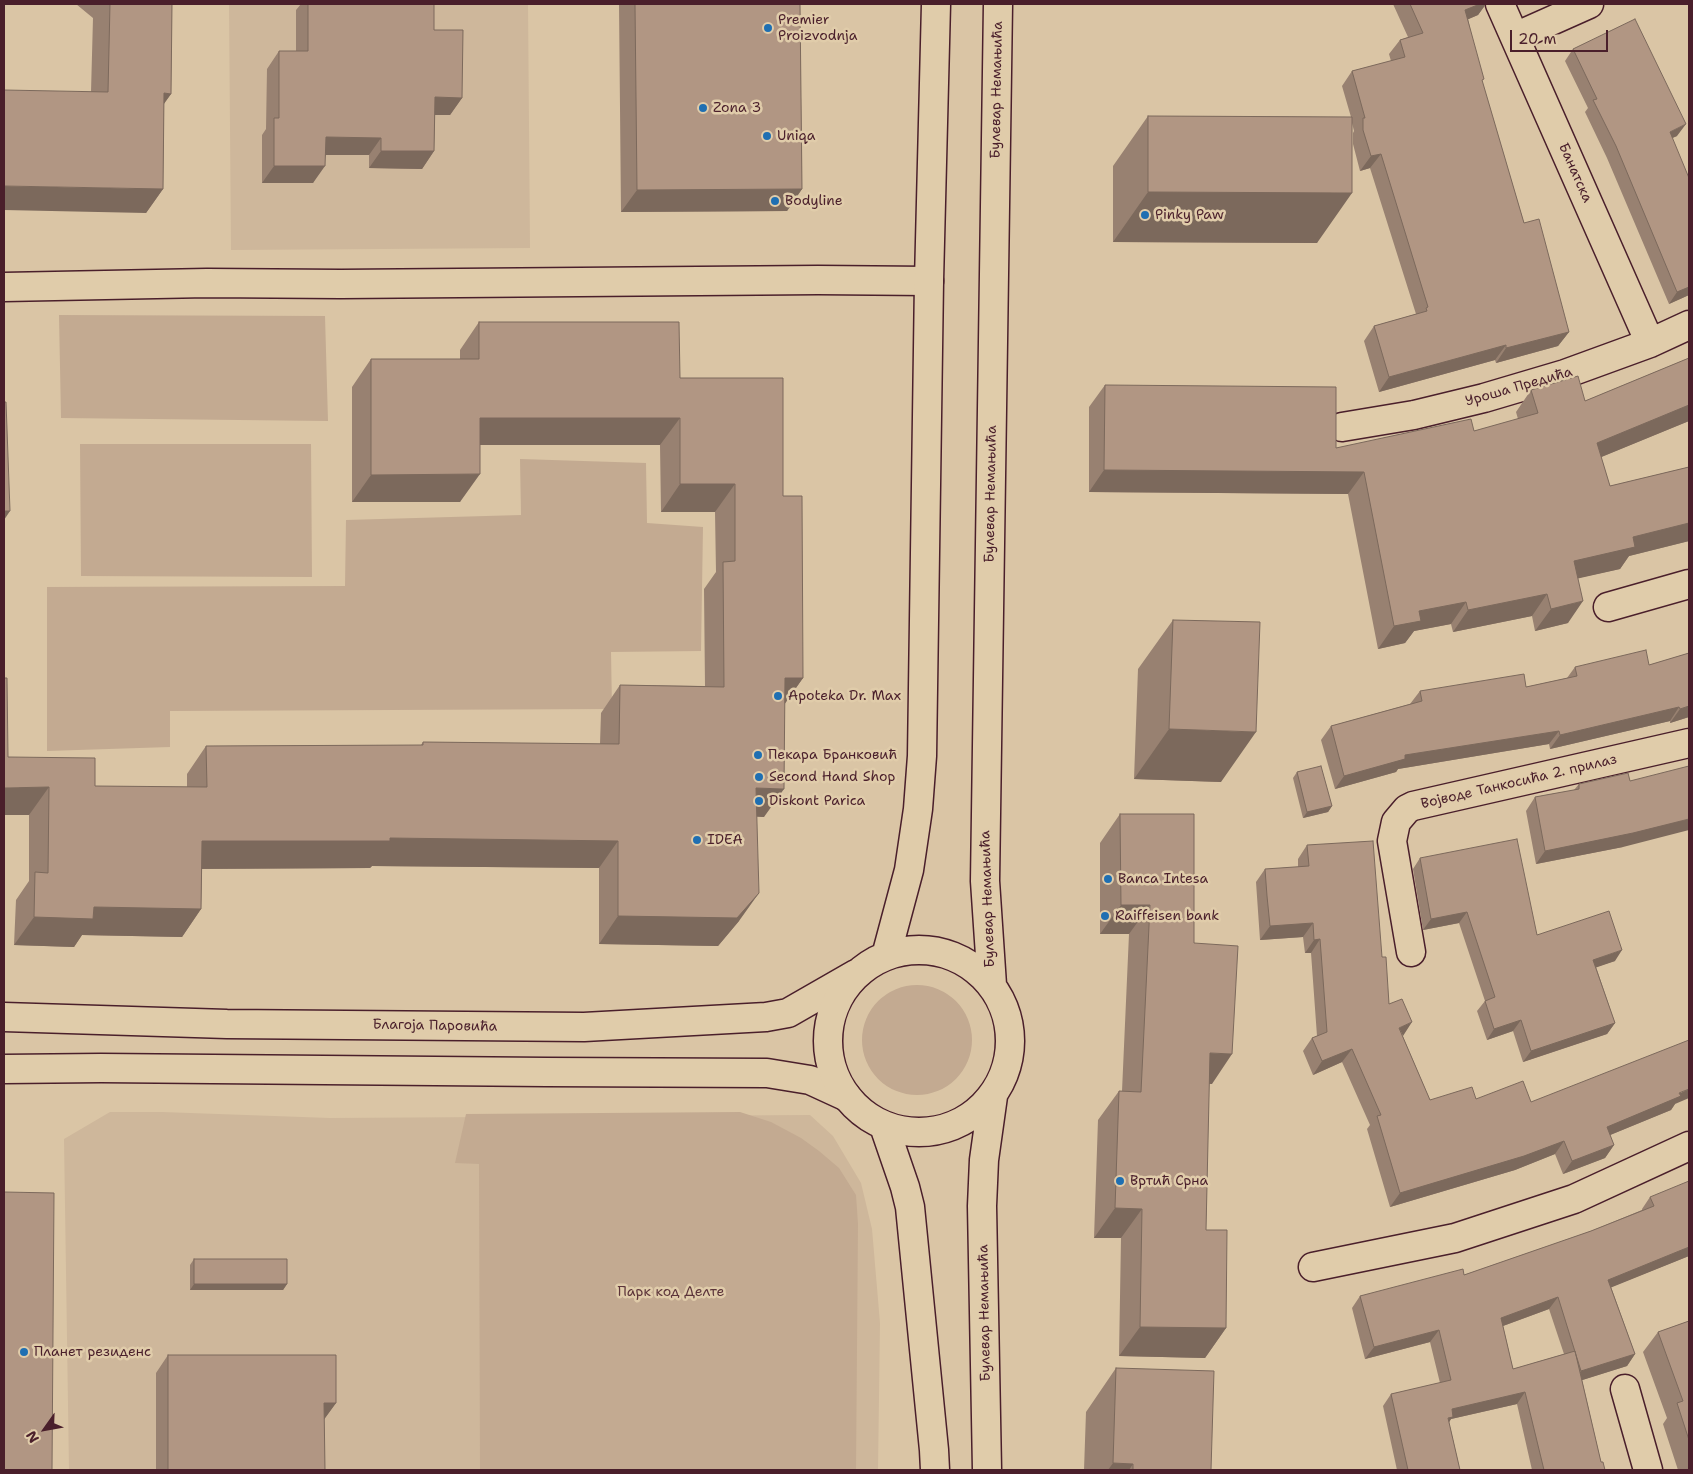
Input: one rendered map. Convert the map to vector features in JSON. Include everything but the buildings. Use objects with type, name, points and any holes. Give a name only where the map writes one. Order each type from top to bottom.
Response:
[{"type":"street","points":[[886,956],[909,870],[919,800],[922,756],[929,281],[936,4]]},
{"type":"street","name":"Булевар Немањића","points":[[992,985],[985,881],[998,4]]},
{"type":"street","name":"Банатска","points":[[1500,4],[1650,343]]},
{"type":"street","points":[[1515,37],[1589,4]]},
{"type":"street","points":[[4,287],[207,283],[929,281]]},
{"type":"street","name":"Уроша Предића","points":[[1342,427],[1414,415],[1484,398],[1565,374],[1650,343],[1689,325]]},
{"type":"street","points":[[1608,607],[1689,584]]},
{"type":"street","name":"Војводе Танкосића 2. прилаз","points":[[1411,952],[1392,841],[1396,822],[1407,809],[1689,743]]},
{"type":"street","name":"Благоја Паровића","points":[[4,1018],[227,1024],[584,1027],[766,1017],[788,1013],[870,964],[886,956],[909,950],[932,950],[955,956],[975,968],[992,985]]},
{"type":"street","points":[[856,974],[840,996],[830,1021],[828,1048],[834,1074],[847,1097],[857,1109],[884,1126],[907,1132],[932,1132],[956,1126],[976,1114],[993,1096],[1004,1079],[1009,1060],[1011,1040],[1009,1021],[1002,1002],[992,985]]},
{"type":"street","points":[[4,1069],[101,1068],[714,1074],[767,1072],[810,1080],[847,1097]]},
{"type":"street","name":"Булевар Немањића","points":[[987,1470],[982,1206],[984,1160],[993,1096]]},
{"type":"street","points":[[884,1126],[910,1207],[935,1470]]},
{"type":"street","points":[[1313,1267],[1455,1238],[1574,1199],[1689,1146]]},
{"type":"street","points":[[1625,1389],[1648,1470]]},
{"type":"shaded area","points":[[229,4],[528,4],[530,248],[231,250]]},
{"type":"shaded area","points":[[110,1112],[330,1118],[810,1115],[833,1136],[861,1183],[872,1229],[880,1323],[878,1470],[69,1470],[64,1139]]},
{"type":"green space","points":[[59,315],[325,316],[328,421],[61,418]]},
{"type":"green space","points":[[80,444],[311,444],[312,577],[81,576]]},
{"type":"green space","points":[[520,459],[646,463],[647,523],[703,527],[701,651],[611,652],[612,709],[170,711],[170,747],[47,751],[47,587],[345,586],[346,520],[521,515]]},
{"type":"green space","points":[[917,985],[938,989],[956,1001],[968,1019],[972,1040],[968,1061],[956,1079],[938,1091],[917,1095],[896,1091],[878,1079],[866,1061],[862,1040],[866,1019],[878,1001],[896,989]]},
{"type":"green space","name":"Парк код Делте","points":[[740,1112],[771,1122],[801,1138],[839,1168],[856,1195],[858,1224],[856,1470],[480,1470],[479,1164],[455,1163],[466,1114]]},
{"type":"place","name":"Premier Proizvodnja","points":[[768,28]]},
{"type":"place","name":"Zona 3","points":[[703,108]]},
{"type":"place","name":"Uniqa","points":[[767,136]]},
{"type":"place","name":"Bodyline","points":[[775,201]]},
{"type":"place","name":"Pinky Paw","points":[[1145,215]]},
{"type":"place","name":"Apoteka Dr. Max","points":[[778,696]]},
{"type":"place","name":"Пекара Бранковић","points":[[758,755]]},
{"type":"place","name":"Second Hand Shop","points":[[759,777]]},
{"type":"place","name":"Diskont Parica","points":[[759,801]]},
{"type":"place","name":"IDEA","points":[[697,840]]},
{"type":"place","name":"Banca Intesa","points":[[1108,879]]},
{"type":"place","name":"Raiffeisen bank","points":[[1105,916]]},
{"type":"place","name":"Вртић Срна","points":[[1120,1181]]},
{"type":"place","name":"Планет резиденс","points":[[24,1352]]}]
